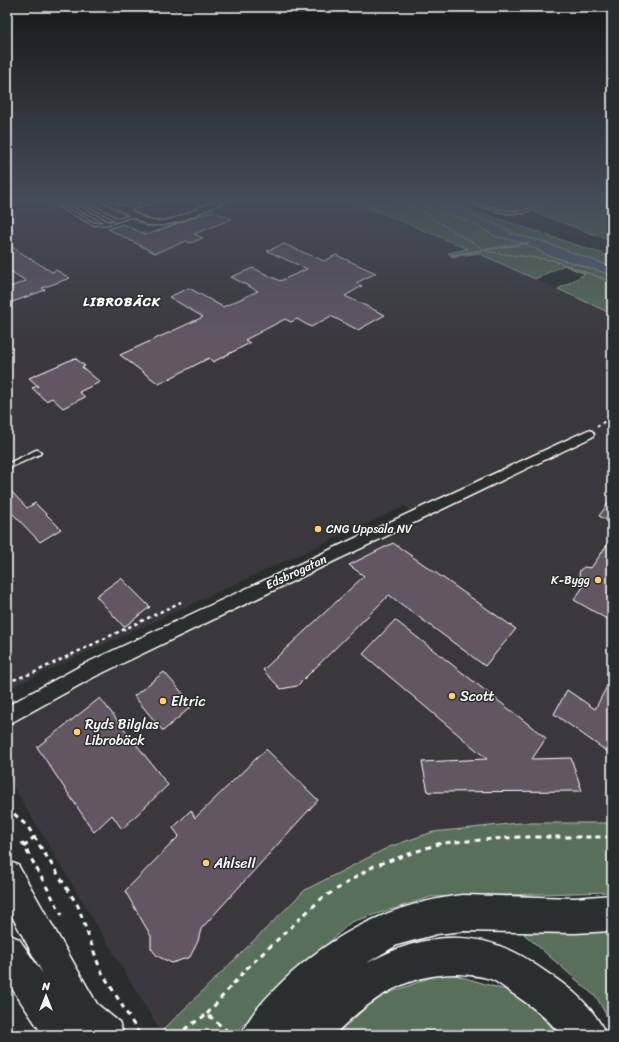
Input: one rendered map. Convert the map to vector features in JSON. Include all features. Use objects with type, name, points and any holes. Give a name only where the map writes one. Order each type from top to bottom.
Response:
[{"type":"main road","points":[[7,876],[85,1016],[106,1035]]},
{"type":"main road","points":[[261,1035],[283,1008],[318,974],[351,950],[376,935],[405,924],[436,917],[462,914],[588,916],[612,913]]},
{"type":"main road","points":[[7,951],[64,1035]]},
{"type":"main road","points":[[307,1035],[339,1004],[375,979],[395,968],[418,959],[442,954],[474,957],[498,963],[542,991],[569,1014],[586,1035]]},
{"type":"street","name":"Edsbrogatan","points":[[7,716],[88,671],[588,434]]},
{"type":"lane","points":[[7,467],[38,452]]},
{"type":"path","points":[[482,248],[489,252],[552,260],[612,282]]},
{"type":"path","points":[[588,434],[612,416]]},
{"type":"path","points":[[7,682],[33,673],[181,602]]},
{"type":"path","points":[[7,807],[28,827],[78,906],[100,969],[140,1035]]},
{"type":"path","points":[[24,847],[34,837]]},
{"type":"path","points":[[176,1035],[207,1014],[246,969],[321,899],[374,866],[441,843],[520,837],[612,837]]},
{"type":"path","points":[[22,842],[62,915]]},
{"type":"path","points":[[207,1014],[232,1035]]},
{"type":"shaded area","points":[[7,248],[465,248],[612,314],[612,823],[519,823],[433,832],[389,847],[305,890],[161,1032],[7,776],[7,727],[115,662],[193,629],[424,522],[405,506],[7,689]]},
{"type":"shaded area","points":[[7,1007],[19,1035],[7,1035]]},
{"type":"green space","points":[[465,248],[533,248],[547,255],[612,275],[612,314],[558,289],[585,274],[564,265],[535,279],[478,253],[453,257],[448,253],[468,249]]},
{"type":"green space","points":[[559,248],[584,248],[612,257],[612,267]]},
{"type":"green space","points":[[519,823],[612,823],[612,892],[431,897],[351,922],[267,999],[234,1035],[164,1035],[161,1032],[305,890],[389,847],[433,832]]},
{"type":"green space","points":[[612,926],[612,1026],[597,998],[524,934],[536,927]]},
{"type":"green space","points":[[445,972],[519,994],[559,1035],[337,1035],[376,998]]},
{"type":"water","points":[[533,248],[559,248],[612,267],[612,275],[547,255]]},
{"type":"building","points":[[7,248],[13,248],[52,272],[56,270],[70,278],[42,288],[45,290],[7,304],[7,288],[26,281],[7,269]]},
{"type":"building","points":[[144,248],[169,248],[155,253]]},
{"type":"building","points":[[275,248],[293,248],[324,261],[336,255],[376,273],[356,283],[362,286],[345,296],[385,315],[358,330],[331,316],[311,327],[297,319],[291,322],[285,319],[245,340],[250,343],[213,362],[209,358],[159,384],[120,355],[203,317],[169,297],[189,288],[223,307],[258,291],[231,277],[253,268],[280,281],[307,269],[267,251]]},
{"type":"building","points":[[75,358],[85,366],[82,367],[100,382],[79,392],[85,397],[63,408],[52,398],[46,401],[32,388],[38,386],[29,378]]},
{"type":"building","points":[[7,487],[27,508],[35,503],[61,529],[40,542],[12,513],[7,516]]},
{"type":"building","points":[[612,498],[612,523],[599,516]]},
{"type":"building","name":"K-Bygg","points":[[612,538],[612,622],[574,600],[585,584],[579,574],[580,570],[584,567],[591,568]]},
{"type":"building","points":[[393,543],[516,629],[485,666],[389,595],[297,686],[281,689],[263,670],[364,576],[349,565]]},
{"type":"building","points":[[121,578],[150,607],[124,627],[96,596]]},
{"type":"building","name":"Scott","points":[[395,620],[546,738],[532,759],[571,758],[582,791],[428,792],[422,762],[487,759],[363,654]]},
{"type":"building","name":"Eltric","points":[[164,672],[193,705],[163,731],[134,696]]},
{"type":"building","points":[[612,677],[612,755],[554,714],[567,690],[595,709]]},
{"type":"building","points":[[100,698],[168,785],[122,829],[112,815],[94,832],[37,747]]},
{"type":"building","name":"Ahlsell","points":[[266,749],[318,800],[201,929],[198,941],[190,957],[172,963],[157,956],[151,948],[151,936],[125,891],[179,836],[173,828],[191,810],[195,818]]},
{"type":"waterway","points":[[452,255],[499,248]]},
{"type":"place","name":"CNG Uppsala NV","points":[[318,529]]},
{"type":"place","name":"K-Bygg","points":[[598,580]]},
{"type":"place","name":"Scott","points":[[452,696]]},
{"type":"place","name":"Eltric","points":[[163,701]]},
{"type":"place","name":"Ryds Bilglas Librobäck","points":[[77,732]]},
{"type":"place","name":"Ahlsell","points":[[206,863]]},
{"type":"district","name":"LIBROBÄCK","points":[[122,301]]}]
